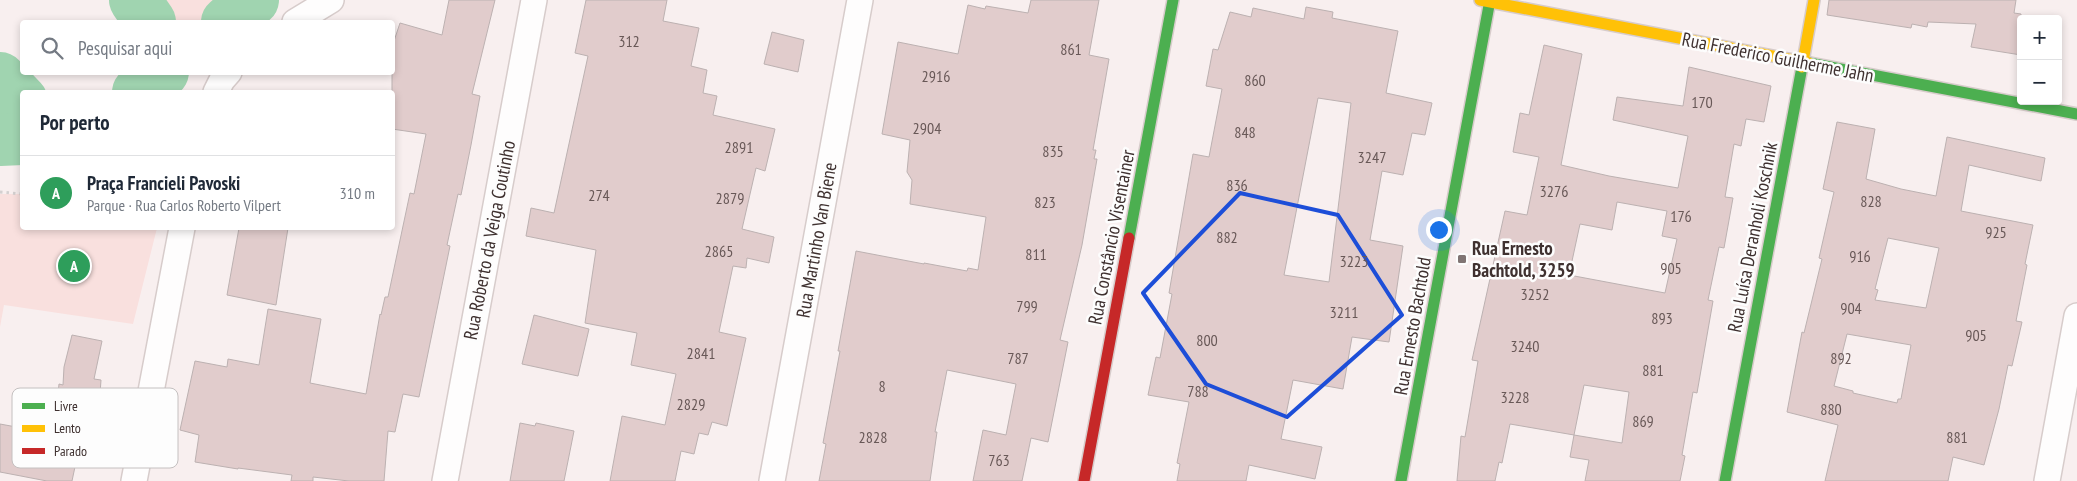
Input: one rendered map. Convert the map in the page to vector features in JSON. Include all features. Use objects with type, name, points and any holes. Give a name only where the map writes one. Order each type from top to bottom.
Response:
[{"type":"street","points":[[298,20],[331,0]]},
{"type":"street","name":"Rua Roberto da Veiga Coutinho","points":[[445,481],[534,0]]},
{"type":"street","name":"Rua Martinho Van Biene","points":[[772,481],[860,0]]},
{"type":"street","name":"Rua Constâncio Visentainer","points":[[1084,481],[1173,0]]},
{"type":"street","name":"Rua Luísa Deranholi Koschnik","points":[[1724,481],[1814,0]]},
{"type":"street","name":"Rua Frederico Guilherme Jahn","points":[[1486,1],[2077,114]]},
{"type":"street","name":"Rua Ernesto Bachtold","points":[[1401,481],[1486,1]]},
{"type":"street","points":[[152,388],[182,230]]},
{"type":"street","points":[[2047,481],[2077,316]]},
{"type":"street","points":[[134,481],[136,468]]},
{"type":"path","points":[[0,192],[20,194]]},
{"type":"highlighted area","points":[[1240,193],[1338,215],[1402,315],[1287,417],[1206,384],[1143,293]]},
{"type":"shaded area","points":[[135,0],[253,0],[229,20],[149,20]]},
{"type":"shaded area","points":[[0,194],[20,194],[20,230],[156,230],[133,324],[4,305],[0,327]]},
{"type":"building","points":[[449,0],[495,0],[472,94],[480,96],[461,195],[458,194],[447,245],[450,246],[419,397],[403,394],[395,432],[388,431],[384,481],[349,481],[313,477],[313,481],[291,481],[292,475],[195,462],[199,435],[180,430],[195,361],[227,367],[228,359],[259,365],[268,309],[321,319],[310,383],[366,394],[380,314],[385,297],[388,297],[410,193],[414,194],[426,134],[395,129],[395,90],[392,90],[392,75],[395,75],[395,38],[400,23],[442,35]]},
{"type":"building","points":[[586,0],[667,0],[663,21],[699,28],[691,66],[707,70],[703,93],[717,96],[713,115],[775,129],[765,171],[756,168],[742,229],[774,237],[769,263],[747,258],[746,268],[733,266],[719,332],[746,338],[727,426],[712,422],[708,435],[699,433],[694,454],[681,451],[675,481],[610,481],[622,416],[665,425],[676,374],[631,365],[637,333],[585,323],[596,250],[526,236],[531,208],[554,213],[588,56],[575,53]]},
{"type":"building","points":[[1031,0],[1099,0],[1089,55],[1109,59],[1093,150],[1096,150],[1094,159],[1097,159],[1082,245],[1060,340],[1068,342],[1048,442],[1031,438],[1022,481],[973,481],[983,430],[1006,435],[1016,384],[947,370],[935,432],[937,432],[930,481],[819,481],[826,444],[823,443],[856,251],[967,271],[968,268],[978,270],[986,217],[910,204],[912,180],[907,172],[910,140],[882,134],[898,42],[958,54],[968,5],[985,9],[986,6],[1028,13]]},
{"type":"building","points":[[1829,0],[2016,0],[2014,13],[2021,14],[2017,15],[2017,54],[1971,47],[1976,24],[1928,22],[1927,27],[1912,24],[1911,28],[1827,15]]},
{"type":"building","points":[[1306,7],[1333,12],[1332,18],[1398,31],[1386,93],[1432,103],[1425,135],[1412,133],[1403,175],[1382,171],[1370,240],[1403,246],[1389,342],[1352,337],[1343,389],[1293,380],[1281,439],[1322,447],[1315,479],[1249,465],[1246,481],[1177,481],[1180,464],[1177,463],[1189,402],[1148,395],[1156,357],[1160,358],[1172,294],[1169,293],[1193,154],[1209,157],[1222,89],[1206,86],[1213,49],[1218,50],[1230,12],[1251,17],[1253,8],[1304,19]],"holes":[[[1318,98],[1351,103],[1329,282],[1284,275]]]},
{"type":"building","points":[[772,32],[804,40],[798,72],[764,64]]},
{"type":"building","points":[[1544,45],[1582,54],[1561,165],[1609,176],[1678,188],[1688,136],[1613,120],[1617,97],[1683,106],[1689,67],[1771,86],[1764,122],[1746,119],[1741,146],[1734,144],[1725,197],[1733,198],[1724,248],[1719,247],[1708,300],[1713,301],[1697,393],[1693,392],[1682,455],[1685,456],[1680,481],[1585,481],[1589,460],[1570,457],[1574,435],[1510,424],[1502,463],[1499,462],[1495,481],[1457,481],[1461,436],[1465,437],[1478,361],[1472,360],[1505,211],[1527,215],[1539,157],[1513,152],[1520,113],[1529,115]],"holes":[[[1617,202],[1667,211],[1662,236],[1677,239],[1665,293],[1569,275],[1580,224],[1612,230]],[[1584,385],[1629,392],[1622,443],[1574,435]]]},
{"type":"building","points":[[1837,122],[1875,129],[1866,179],[1936,196],[1947,137],[2045,158],[2041,181],[1969,165],[1961,211],[2033,225],[2016,321],[2022,322],[2012,366],[2008,365],[1999,409],[1984,465],[1953,457],[1948,481],[1825,481],[1838,425],[1787,412],[1802,332],[1804,333],[1822,259],[1819,258],[1834,192],[1823,189]],"holes":[[[1888,238],[1939,248],[1926,308],[1875,300],[1878,290],[1875,289]],[[1847,334],[1911,345],[1901,399],[1898,399],[1897,403],[1853,393],[1853,391],[1834,386]]]},
{"type":"building","points":[[239,230],[288,230],[276,305],[227,295]]},
{"type":"building","points":[[534,315],[589,329],[578,376],[522,364]]},
{"type":"building","points":[[72,335],[102,341],[94,379],[101,380],[100,388],[59,388],[59,384],[63,385],[64,367]]},
{"type":"building","points":[[520,423],[535,426],[536,423],[574,431],[564,481],[510,481]]},
{"type":"building","points":[[0,424],[12,426],[12,468],[75,468],[72,481],[47,481],[0,472]]},
{"type":"waterway","points":[[135,0],[149,20]]},
{"type":"waterway","points":[[229,20],[253,0]]},
{"type":"waterway","points":[[140,90],[159,75]]},
{"type":"waterway","points":[[0,78],[20,99]]},
{"type":"waterway","points":[[0,140],[20,139]]},
{"type":"traffic: fast","points":[[1129,238],[1173,0]]},
{"type":"traffic: fast","points":[[1401,481],[1490,0]]},
{"type":"traffic: fast","points":[[1809,63],[2077,114]]},
{"type":"traffic: fast","points":[[1725,481],[1802,67]]},
{"type":"traffic: slow","points":[[1480,0],[1809,63]]},
{"type":"traffic: slow","points":[[1802,67],[1814,0]]},
{"type":"traffic: jam","points":[[1084,481],[1129,238]]},
{"type":"place","name":"Rua Ernesto Bachtold, 3259","points":[[1462,259]]},
{"type":"place","name":"Praça Francieli Pavoski","points":[[74,266]]}]
